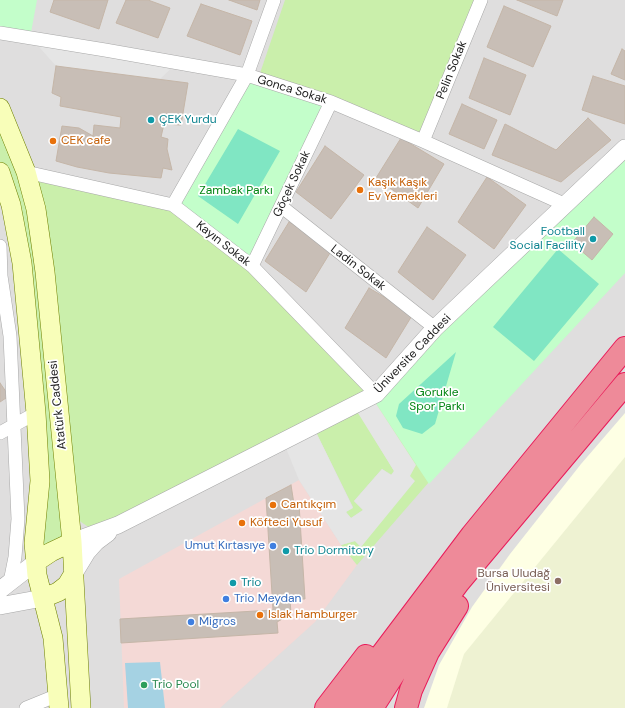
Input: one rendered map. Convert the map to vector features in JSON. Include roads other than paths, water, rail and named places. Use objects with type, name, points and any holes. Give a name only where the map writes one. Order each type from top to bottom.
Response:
[{"type":"highway","points":[[348,708],[384,653],[472,535],[625,348]]},
{"type":"highway","points":[[372,708],[415,641],[458,583],[625,384]]},
{"type":"highway","points":[[406,708],[428,652],[505,528]]},
{"type":"highway","points":[[326,708],[417,591],[441,564],[472,535]]},
{"type":"main road","name":"Atatürk Caddesi","points":[[0,108],[26,172],[36,209],[45,272],[72,542],[81,708]]},
{"type":"main road","name":"Atatürk Caddesi","points":[[0,172],[11,205],[22,263],[36,413],[40,481],[34,543],[43,598],[53,638],[58,701]]},
{"type":"main road","points":[[36,562],[51,552],[72,542]]},
{"type":"main road","points":[[43,598],[58,592],[67,585],[74,575]]},
{"type":"street","points":[[172,205],[247,75],[274,0]]},
{"type":"street","name":"Pelin Sokak","points":[[423,141],[481,0]]},
{"type":"street","name":"Gonca Sokak","points":[[0,34],[105,50],[247,75],[331,102],[423,141],[566,205]]},
{"type":"street","name":"Göçek Sokak","points":[[252,266],[282,207],[331,102]]},
{"type":"street","name":"Üniversite Caddesi","points":[[118,526],[376,394],[435,328],[625,148]]},
{"type":"street","name":"Kayın Sokak","points":[[26,172],[172,205],[252,266],[376,394]]},
{"type":"street","name":"Ladin Sokak","points":[[282,207],[435,328]]},
{"type":"street","points":[[0,246],[0,276],[10,336],[18,519],[15,557],[5,586]]},
{"type":"street","points":[[0,276],[22,263]]},
{"type":"street","points":[[0,433],[36,413]]},
{"type":"street","points":[[72,542],[118,526]]},
{"type":"street","points":[[74,575],[96,542],[118,526]]},
{"type":"street","points":[[5,586],[36,562]]},
{"type":"street","points":[[0,606],[43,598]]},
{"type":"street","points":[[26,708],[58,701]]},
{"type":"water","name":"Trio Pool","points":[[160,662],[165,708],[128,708],[125,663]]},
{"type":"place","name":"ÇEK Yurdu","points":[[151,120]]},
{"type":"place","name":"CEK cafe","points":[[53,141]]},
{"type":"place","name":"Kaşık Kaşık Ev Yemekleri","points":[[360,190]]},
{"type":"place","name":"Football Social Facility","points":[[593,239]]},
{"type":"place","name":"Cantıkçım","points":[[273,505]]},
{"type":"place","name":"Köfteci Yusuf","points":[[242,523]]},
{"type":"place","name":"Umut Kırtasıye","points":[[273,546]]},
{"type":"place","name":"Trio Dormitory","points":[[286,551]]},
{"type":"place","name":"Bursa Uludağ Üniversitesi","points":[[558,581]]},
{"type":"place","name":"Trio","points":[[233,583]]},
{"type":"place","name":"Trio Meydan","points":[[226,599]]},
{"type":"place","name":"Islak Hamburger","points":[[260,615]]},
{"type":"place","name":"Migros","points":[[191,622]]},
{"type":"place","name":"Trio Pool","points":[[144,685]]},
{"type":"park label","name":"Zambak Parkı","points":[[236,191]]},
{"type":"park label","name":"Gorukle Spor Parkı","points":[[437,400]]}]
